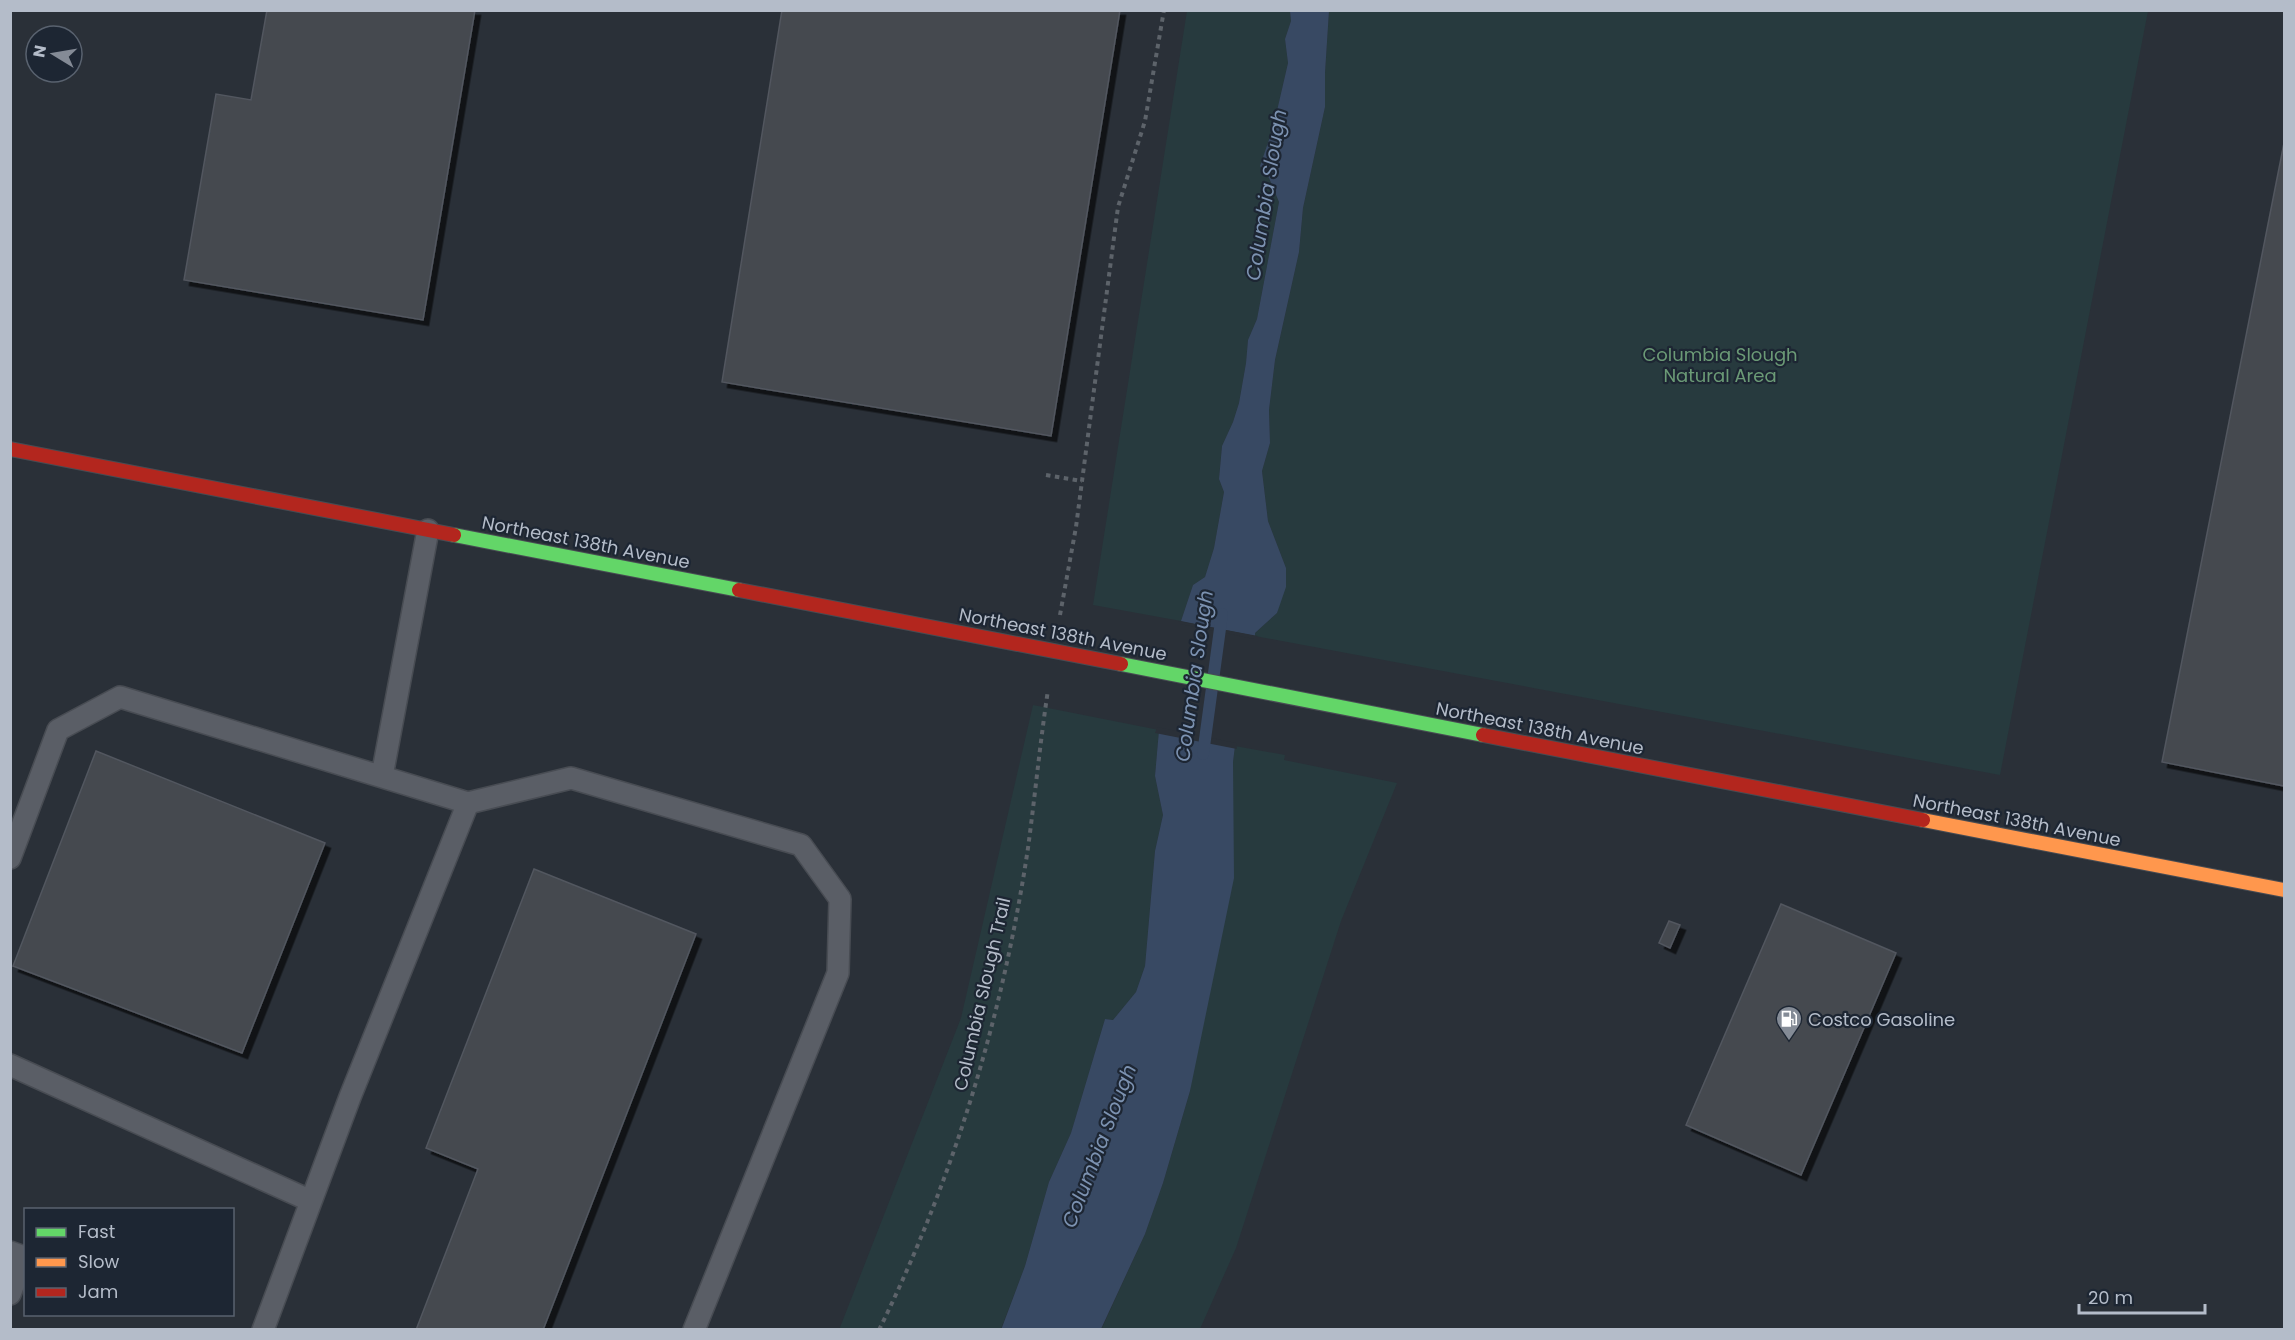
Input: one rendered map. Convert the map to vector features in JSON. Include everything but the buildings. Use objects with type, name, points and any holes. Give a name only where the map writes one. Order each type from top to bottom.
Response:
[{"type":"street","name":"Northeast 138th Avenue","points":[[10,449],[2284,890]]},
{"type":"lane","points":[[382,776],[428,530]]},
{"type":"lane","points":[[10,858],[58,730],[120,697],[468,803],[571,778],[801,845],[840,899],[838,973],[694,1329]]},
{"type":"lane","points":[[263,1329],[350,1097],[468,803]]},
{"type":"lane","points":[[10,1065],[311,1201]]},
{"type":"lane","points":[[10,1252],[24,1257],[10,1294]]},
{"type":"path","name":"Columbia Slough Trail","points":[[879,1329],[932,1211],[965,1122],[989,1034],[1010,941],[1028,849],[1053,650],[1076,526],[1118,207],[1145,121],[1164,10]]},
{"type":"path","points":[[1046,475],[1082,481]]},
{"type":"green space","points":[[1187,11],[1290,11],[1291,21],[1285,39],[1288,63],[1273,128],[1261,166],[1279,202],[1257,319],[1248,340],[1239,403],[1222,446],[1219,479],[1224,492],[1214,548],[1205,577],[1193,585],[1181,621],[1093,605]]},
{"type":"green space","name":"Columbia Slough Natural Area","points":[[1329,11],[2148,11],[2000,775],[1255,636],[1255,633],[1277,613],[1286,568],[1268,521],[1262,471],[1270,443],[1269,410],[1275,360],[1299,252],[1303,208],[1325,107]]},
{"type":"green space","points":[[1033,705],[1159,730],[1155,776],[1163,815],[1155,851],[1145,966],[1136,992],[1113,1020],[1105,1019],[1071,1133],[1049,1182],[1025,1266],[1001,1329],[839,1330],[961,1018]]},
{"type":"green space","points":[[1235,746],[1285,755],[1284,760],[1397,783],[1341,921],[1236,1248],[1200,1329],[1101,1330],[1145,1234],[1163,1183],[1190,1091]]},
{"type":"water","points":[[1290,11],[1329,11],[1325,107],[1303,208],[1299,252],[1275,360],[1269,410],[1270,443],[1262,471],[1268,521],[1286,568],[1286,587],[1277,613],[1255,633],[1255,636],[1181,621],[1193,585],[1205,577],[1214,548],[1224,492],[1219,479],[1222,446],[1239,403],[1248,340],[1257,319],[1279,202],[1269,178],[1260,166],[1273,128],[1288,63],[1285,39],[1291,21]]},
{"type":"water","points":[[1159,730],[1235,746],[1233,762],[1234,878],[1190,1091],[1163,1183],[1145,1234],[1101,1329],[1001,1330],[1025,1266],[1049,1182],[1071,1133],[1105,1019],[1113,1020],[1136,992],[1145,966],[1155,851],[1163,815],[1155,776]]},
{"type":"pier","points":[[1178,621],[1258,636],[1254,639],[1180,624]]},
{"type":"pier","points":[[1157,727],[1236,743],[1237,749],[1155,733]]},
{"type":"waterway","name":"Columbia Slough","points":[[1203,754],[1222,614]]},
{"type":"traffic: fast","points":[[454,535],[739,590]]},
{"type":"traffic: fast","points":[[1121,664],[1483,735]]},
{"type":"traffic: slow","points":[[1923,820],[2284,890]]},
{"type":"traffic: jam","points":[[10,449],[454,535]]},
{"type":"traffic: jam","points":[[739,590],[1121,664]]},
{"type":"traffic: jam","points":[[1483,735],[1923,820]]},
{"type":"place","name":"Costco Gasoline","points":[[1789,1042]]}]
